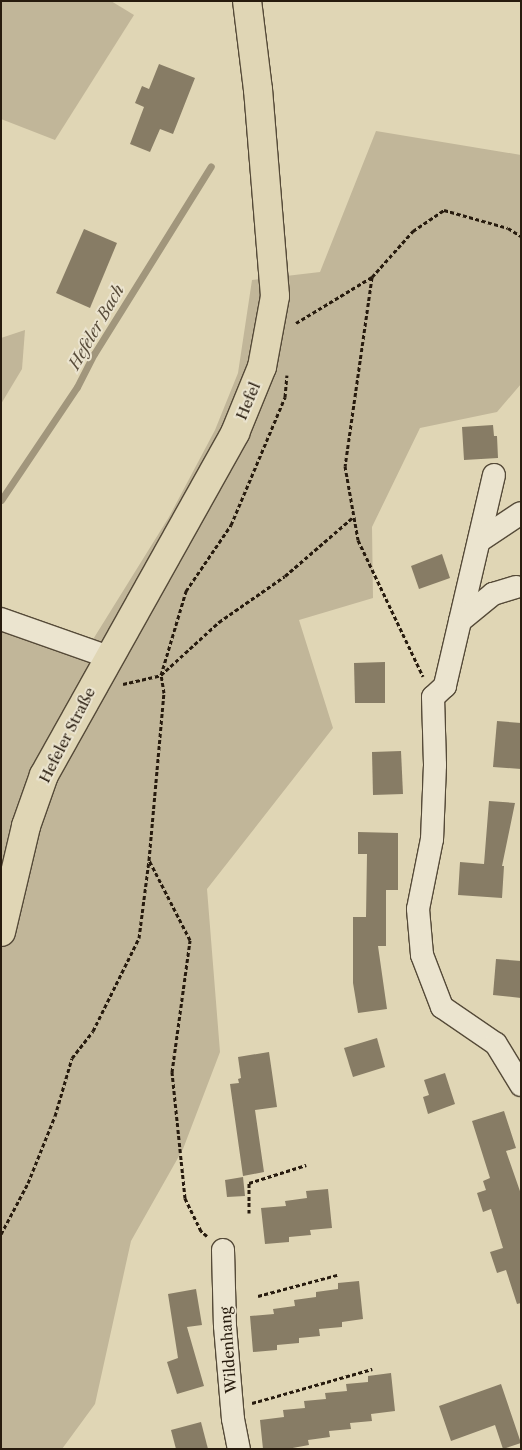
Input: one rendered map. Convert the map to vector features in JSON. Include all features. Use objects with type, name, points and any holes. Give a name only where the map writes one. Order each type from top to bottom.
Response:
[{"type":"main road","name":"Hefel","points":[[109,656],[235,433],[262,367],[275,296],[258,90],[247,1]]},
{"type":"main road","name":"Hefeler Straße","points":[[1,932],[26,826],[44,776],[109,656]]},
{"type":"street","points":[[494,475],[444,686],[433,697],[435,765],[432,840],[418,909],[422,955],[442,1007],[496,1044],[521,1085]]},
{"type":"street","points":[[479,542],[521,513]]},
{"type":"street","points":[[460,621],[493,594],[516,587]]},
{"type":"street","points":[[1,619],[109,656]]},
{"type":"street","name":"Wildenhang","points":[[222,1250],[226,1335],[233,1418],[238,1449]]},
{"type":"path","points":[[270,325],[293,325],[372,277],[413,231],[444,210],[508,228],[521,236]]},
{"type":"path","points":[[372,277],[345,466],[358,540],[433,697]]},
{"type":"path","points":[[1,1234],[35,1166],[55,1116],[72,1058],[93,1031],[139,938],[149,860],[164,693],[161,675],[186,591],[231,525],[285,398],[288,370]]},
{"type":"path","points":[[109,656],[120,685],[161,675],[219,622],[285,576],[353,517]]},
{"type":"path","points":[[149,860],[190,940],[172,1072],[185,1198],[200,1231],[222,1250]]},
{"type":"path","points":[[249,1213],[249,1183],[306,1165]]},
{"type":"path","points":[[258,1296],[338,1275]]},
{"type":"path","points":[[243,1406],[372,1369]]},
{"type":"shaded area","points":[[1,1],[111,1],[134,15],[55,140],[1,119]]},
{"type":"shaded area","points":[[376,131],[521,155],[521,384],[497,412],[420,428],[372,527],[373,598],[299,620],[333,728],[207,889],[220,1052],[183,1149],[131,1241],[95,1404],[62,1449],[1,1449],[1,613],[92,641],[169,517],[215,430],[238,373],[252,280],[320,272]]},
{"type":"shaded area","points":[[25,330],[22,369],[1,404],[1,338]]},
{"type":"building","points":[[159,64],[195,78],[173,134],[160,129],[150,152],[130,144],[144,107],[135,103],[142,86],[149,89]]},
{"type":"building","points":[[84,229],[117,243],[90,308],[56,293]]},
{"type":"building","points":[[493,425],[494,436],[497,436],[498,458],[464,460],[462,427]]},
{"type":"building","points":[[442,554],[450,578],[419,589],[411,566]]},
{"type":"building","points":[[385,662],[385,703],[355,703],[354,663]]},
{"type":"building","points":[[497,721],[521,723],[521,769],[493,767]]},
{"type":"building","points":[[401,751],[403,794],[373,795],[372,752]]},
{"type":"building","points":[[489,801],[515,803],[502,866],[504,866],[502,898],[458,895],[460,862],[484,864]]},
{"type":"building","points":[[358,832],[398,833],[398,890],[386,890],[386,946],[378,946],[387,1009],[358,1013],[353,983],[353,917],[366,917],[367,854],[358,854]]},
{"type":"building","points":[[496,959],[521,961],[521,998],[493,995]]},
{"type":"building","points":[[377,1038],[385,1067],[353,1077],[344,1048]]},
{"type":"building","points":[[269,1052],[277,1107],[255,1110],[264,1172],[243,1176],[230,1084],[239,1083],[238,1079],[241,1078],[238,1057]]},
{"type":"building","points":[[445,1073],[455,1104],[428,1114],[423,1097],[429,1095],[424,1080]]},
{"type":"building","points":[[504,1111],[516,1148],[506,1151],[521,1194],[521,1303],[517,1304],[506,1270],[497,1273],[490,1252],[503,1248],[491,1209],[483,1212],[477,1193],[486,1190],[483,1181],[490,1178],[472,1121]]},
{"type":"building","points":[[243,1177],[245,1196],[227,1197],[225,1180]]},
{"type":"building","points":[[328,1189],[332,1228],[310,1230],[311,1235],[289,1237],[289,1242],[265,1244],[261,1208],[286,1206],[285,1201],[307,1198],[306,1191]]},
{"type":"building","points":[[359,1281],[363,1319],[342,1322],[342,1327],[319,1329],[320,1336],[299,1338],[299,1343],[277,1345],[277,1350],[253,1352],[250,1316],[274,1314],[273,1309],[295,1306],[294,1300],[316,1297],[316,1292],[338,1289],[338,1283]]},
{"type":"building","points":[[196,1289],[202,1325],[187,1327],[204,1386],[177,1394],[167,1362],[178,1358],[168,1294]]},
{"type":"building","points":[[391,1373],[395,1411],[371,1414],[372,1421],[350,1423],[351,1429],[329,1431],[330,1437],[308,1440],[309,1445],[287,1449],[263,1449],[260,1420],[284,1417],[283,1410],[305,1408],[304,1401],[326,1399],[325,1393],[347,1391],[346,1384],[368,1382],[368,1376]]},
{"type":"building","points":[[501,1384],[521,1443],[503,1449],[495,1425],[451,1441],[439,1406]]},
{"type":"building","points":[[201,1422],[208,1449],[176,1449],[171,1430]]},
{"type":"waterway","name":"Hefeler Bach","points":[[1,500],[77,387],[94,354],[211,166]]}]
